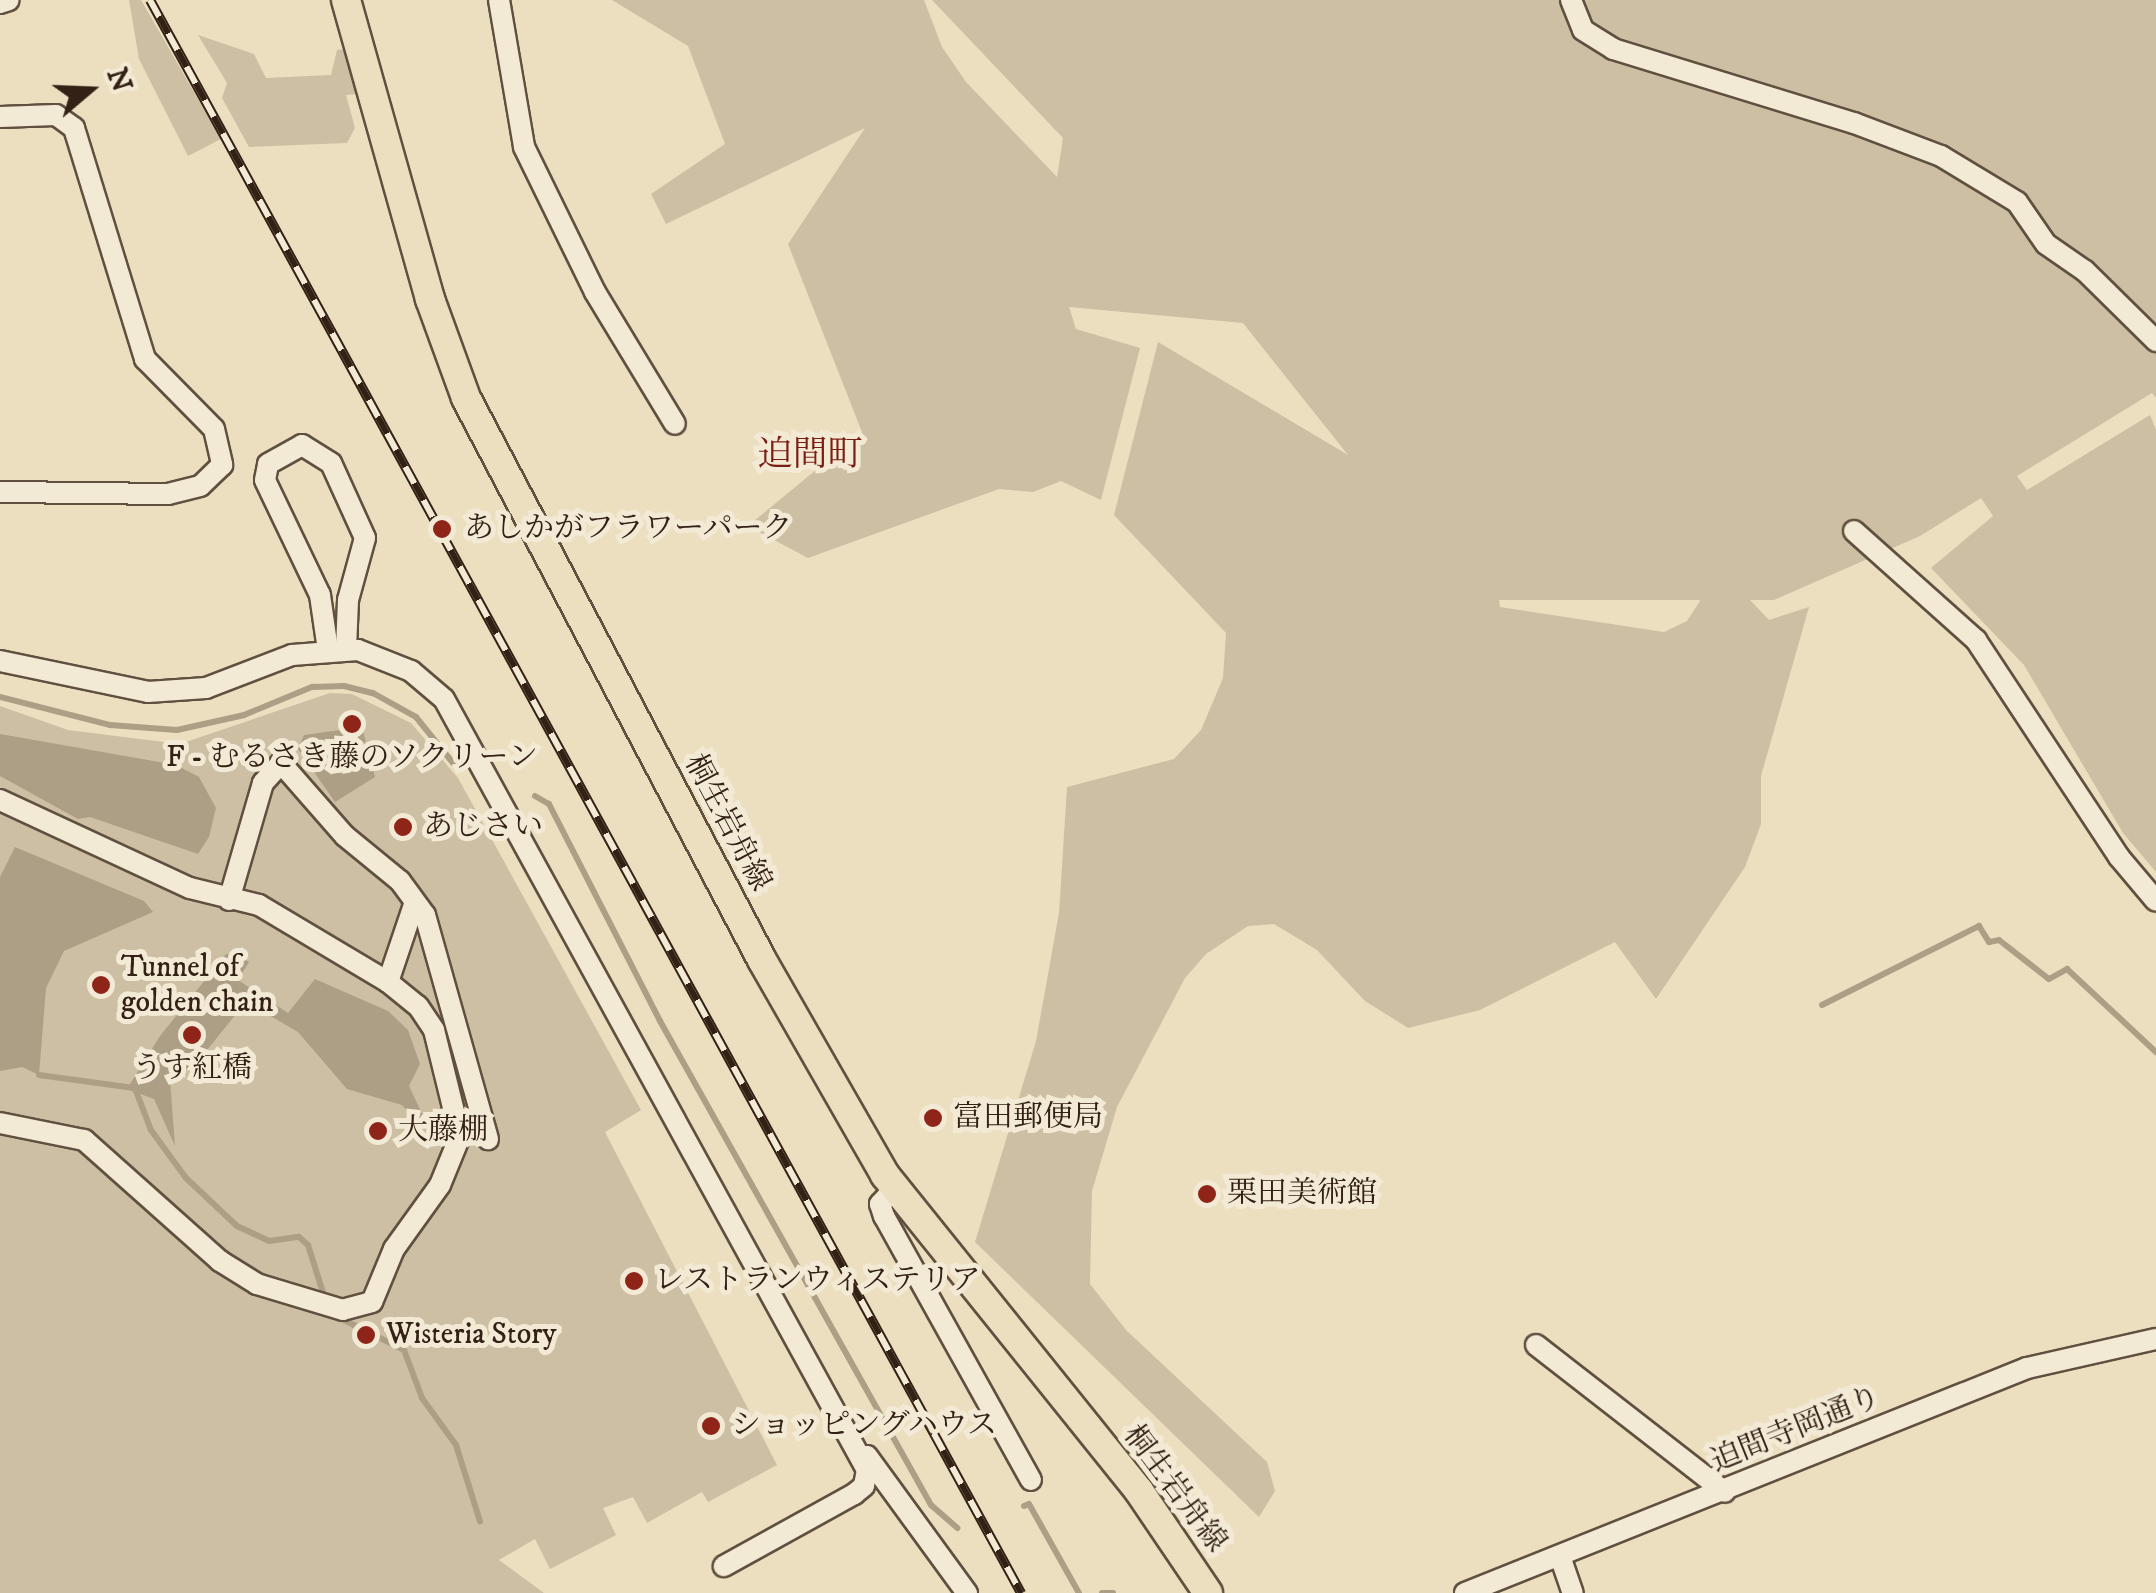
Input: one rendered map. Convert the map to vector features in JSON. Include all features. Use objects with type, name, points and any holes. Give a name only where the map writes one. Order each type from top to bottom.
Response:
[{"type":"main road","name":"桐生岩舟線","points":[[346,0],[430,299],[466,398],[762,960],[895,1188],[1139,1491],[1208,1593]]},
{"type":"street","points":[[0,3],[9,0]]},
{"type":"street","points":[[499,0],[531,165],[594,292],[675,424]]},
{"type":"street","points":[[1571,0],[1583,30],[1613,50],[1854,122],[1941,156],[2017,202],[2046,244],[2085,271],[2156,341]]},
{"type":"street","points":[[0,117],[56,115],[74,128],[145,359],[214,430],[222,465],[200,486],[168,494],[0,492]]},
{"type":"street","points":[[302,445],[325,455],[364,538],[337,650],[320,595],[265,480],[268,464],[282,451],[302,445]]},
{"type":"street","points":[[1854,532],[1976,640],[2120,858],[2156,901]]},
{"type":"street","points":[[0,661],[148,692],[206,688],[292,656],[337,650],[411,671],[444,698],[854,1438],[867,1470],[864,1486],[724,1566]]},
{"type":"street","points":[[229,900],[263,783],[281,763],[424,915],[493,1141],[460,1136]]},
{"type":"street","points":[[0,800],[64,835],[229,900],[259,905],[388,982],[418,1006],[434,1030],[460,1136],[440,1185],[394,1249],[372,1302],[343,1310],[257,1284],[220,1261],[84,1140],[0,1123]]},
{"type":"street","points":[[388,982],[415,902]]},
{"type":"street","points":[[895,1188],[880,1204],[884,1216],[1031,1480]]},
{"type":"street","name":"迫間寺岡通り","points":[[1465,1593],[1560,1559],[2027,1368],[2156,1339]]},
{"type":"street","points":[[1536,1345],[1725,1492]]},
{"type":"street","points":[[854,1438],[968,1593]]},
{"type":"street","points":[[1560,1559],[1574,1593]]},
{"type":"shaded area","points":[[129,0],[141,0],[221,139],[188,156],[139,59]]},
{"type":"shaded area","points":[[612,0],[924,0],[942,47],[966,82],[1057,177],[1063,138],[932,0],[2156,0],[2156,398],[2152,393],[2017,476],[2027,490],[2150,415],[2156,430],[2156,872],[2123,833],[2024,665],[1931,568],[1993,516],[1981,498],[1920,536],[1774,600],[1750,600],[1769,620],[1809,607],[1761,776],[1761,824],[1745,867],[1656,999],[1615,942],[1480,1010],[1408,1028],[1365,1001],[1317,950],[1274,924],[1248,926],[1206,954],[1185,978],[1117,1107],[1092,1191],[1090,1284],[1126,1330],[1267,1462],[1275,1491],[1259,1517],[975,1242],[1036,1041],[1059,913],[1067,787],[1174,759],[1201,730],[1223,678],[1226,633],[1114,515],[1158,342],[1348,455],[1243,323],[1069,307],[1076,329],[1140,348],[1101,500],[1061,481],[1033,492],[999,489],[808,558],[748,526],[862,432],[788,244],[865,128],[666,224],[651,194],[725,144],[688,46]],"holes":[[[1499,600],[1699,600],[1687,621],[1664,632],[1500,607]]]},
{"type":"shaded area","points":[[198,35],[254,54],[266,78],[331,75],[337,50],[345,49],[358,94],[346,95],[355,128],[347,143],[249,147],[222,98],[227,83]]},
{"type":"shaded area","points":[[330,693],[352,694],[411,723],[458,778],[641,1110],[605,1132],[777,1465],[708,1502],[702,1492],[647,1523],[633,1497],[603,1508],[616,1535],[550,1569],[535,1539],[499,1560],[544,1593],[0,1593],[0,706],[68,730],[180,744]]},
{"type":"shaded area","points":[[362,727],[375,777],[335,802],[298,749],[304,735]]},
{"type":"shaded area","points":[[0,734],[176,765],[199,777],[216,808],[209,837],[198,854],[90,817],[78,819],[0,776]]},
{"type":"shaded area","points":[[15,847],[144,901],[153,912],[64,951],[46,988],[39,1075],[22,1067],[0,1071],[0,877]]},
{"type":"shaded area","points":[[234,953],[249,962],[238,980],[288,1013],[315,979],[388,1011],[408,1030],[420,1064],[409,1086],[433,1137],[402,1105],[347,1089],[298,1032],[257,1008],[236,1014],[195,1065],[170,1080],[175,1146],[154,1099],[127,1089],[160,1036],[226,954]]},
{"type":"waterway","points":[[0,697],[110,725],[177,730],[244,715],[312,687],[344,686],[373,693],[416,717],[453,763]]},
{"type":"waterway","points":[[535,796],[549,804],[660,1021],[931,1505],[957,1528]]},
{"type":"waterway","points":[[1822,1005],[1979,926],[1989,942],[1999,940],[2049,979],[2067,969],[2156,1052]]},
{"type":"waterway","points":[[39,1075],[134,1088]]},
{"type":"waterway","points":[[136,1091],[151,1130],[186,1178],[237,1226],[269,1241],[299,1237],[308,1245],[325,1299]]},
{"type":"waterway","points":[[338,1317],[404,1350],[422,1398],[456,1445],[480,1521]]},
{"type":"waterway","points":[[1024,1506],[1029,1504],[1079,1593]]},
{"type":"waterway","points":[[1102,1593],[1113,1593]]},
{"type":"railway","points":[[150,0],[1021,1593]]},
{"type":"place","name":"あしかがフラワーパーク","points":[[442,529]]},
{"type":"place","name":"F - むるさき藤のソクリーン","points":[[352,724]]},
{"type":"place","name":"あじさい","points":[[403,827]]},
{"type":"place","name":"Tunnel of golden chain","points":[[101,985]]},
{"type":"place","name":"うす紅橋","points":[[192,1035]]},
{"type":"place","name":"富田郵便局","points":[[933,1118]]},
{"type":"place","name":"大藤棚","points":[[378,1131]]},
{"type":"place","name":"栗田美術館","points":[[1207,1194]]},
{"type":"place","name":"レストランウィステリア","points":[[634,1281]]},
{"type":"place","name":"Wisteria Story","points":[[366,1335]]},
{"type":"place","name":"ショッピングハウス","points":[[711,1426]]},
{"type":"district","name":"迫間町","points":[[810,455]]}]
